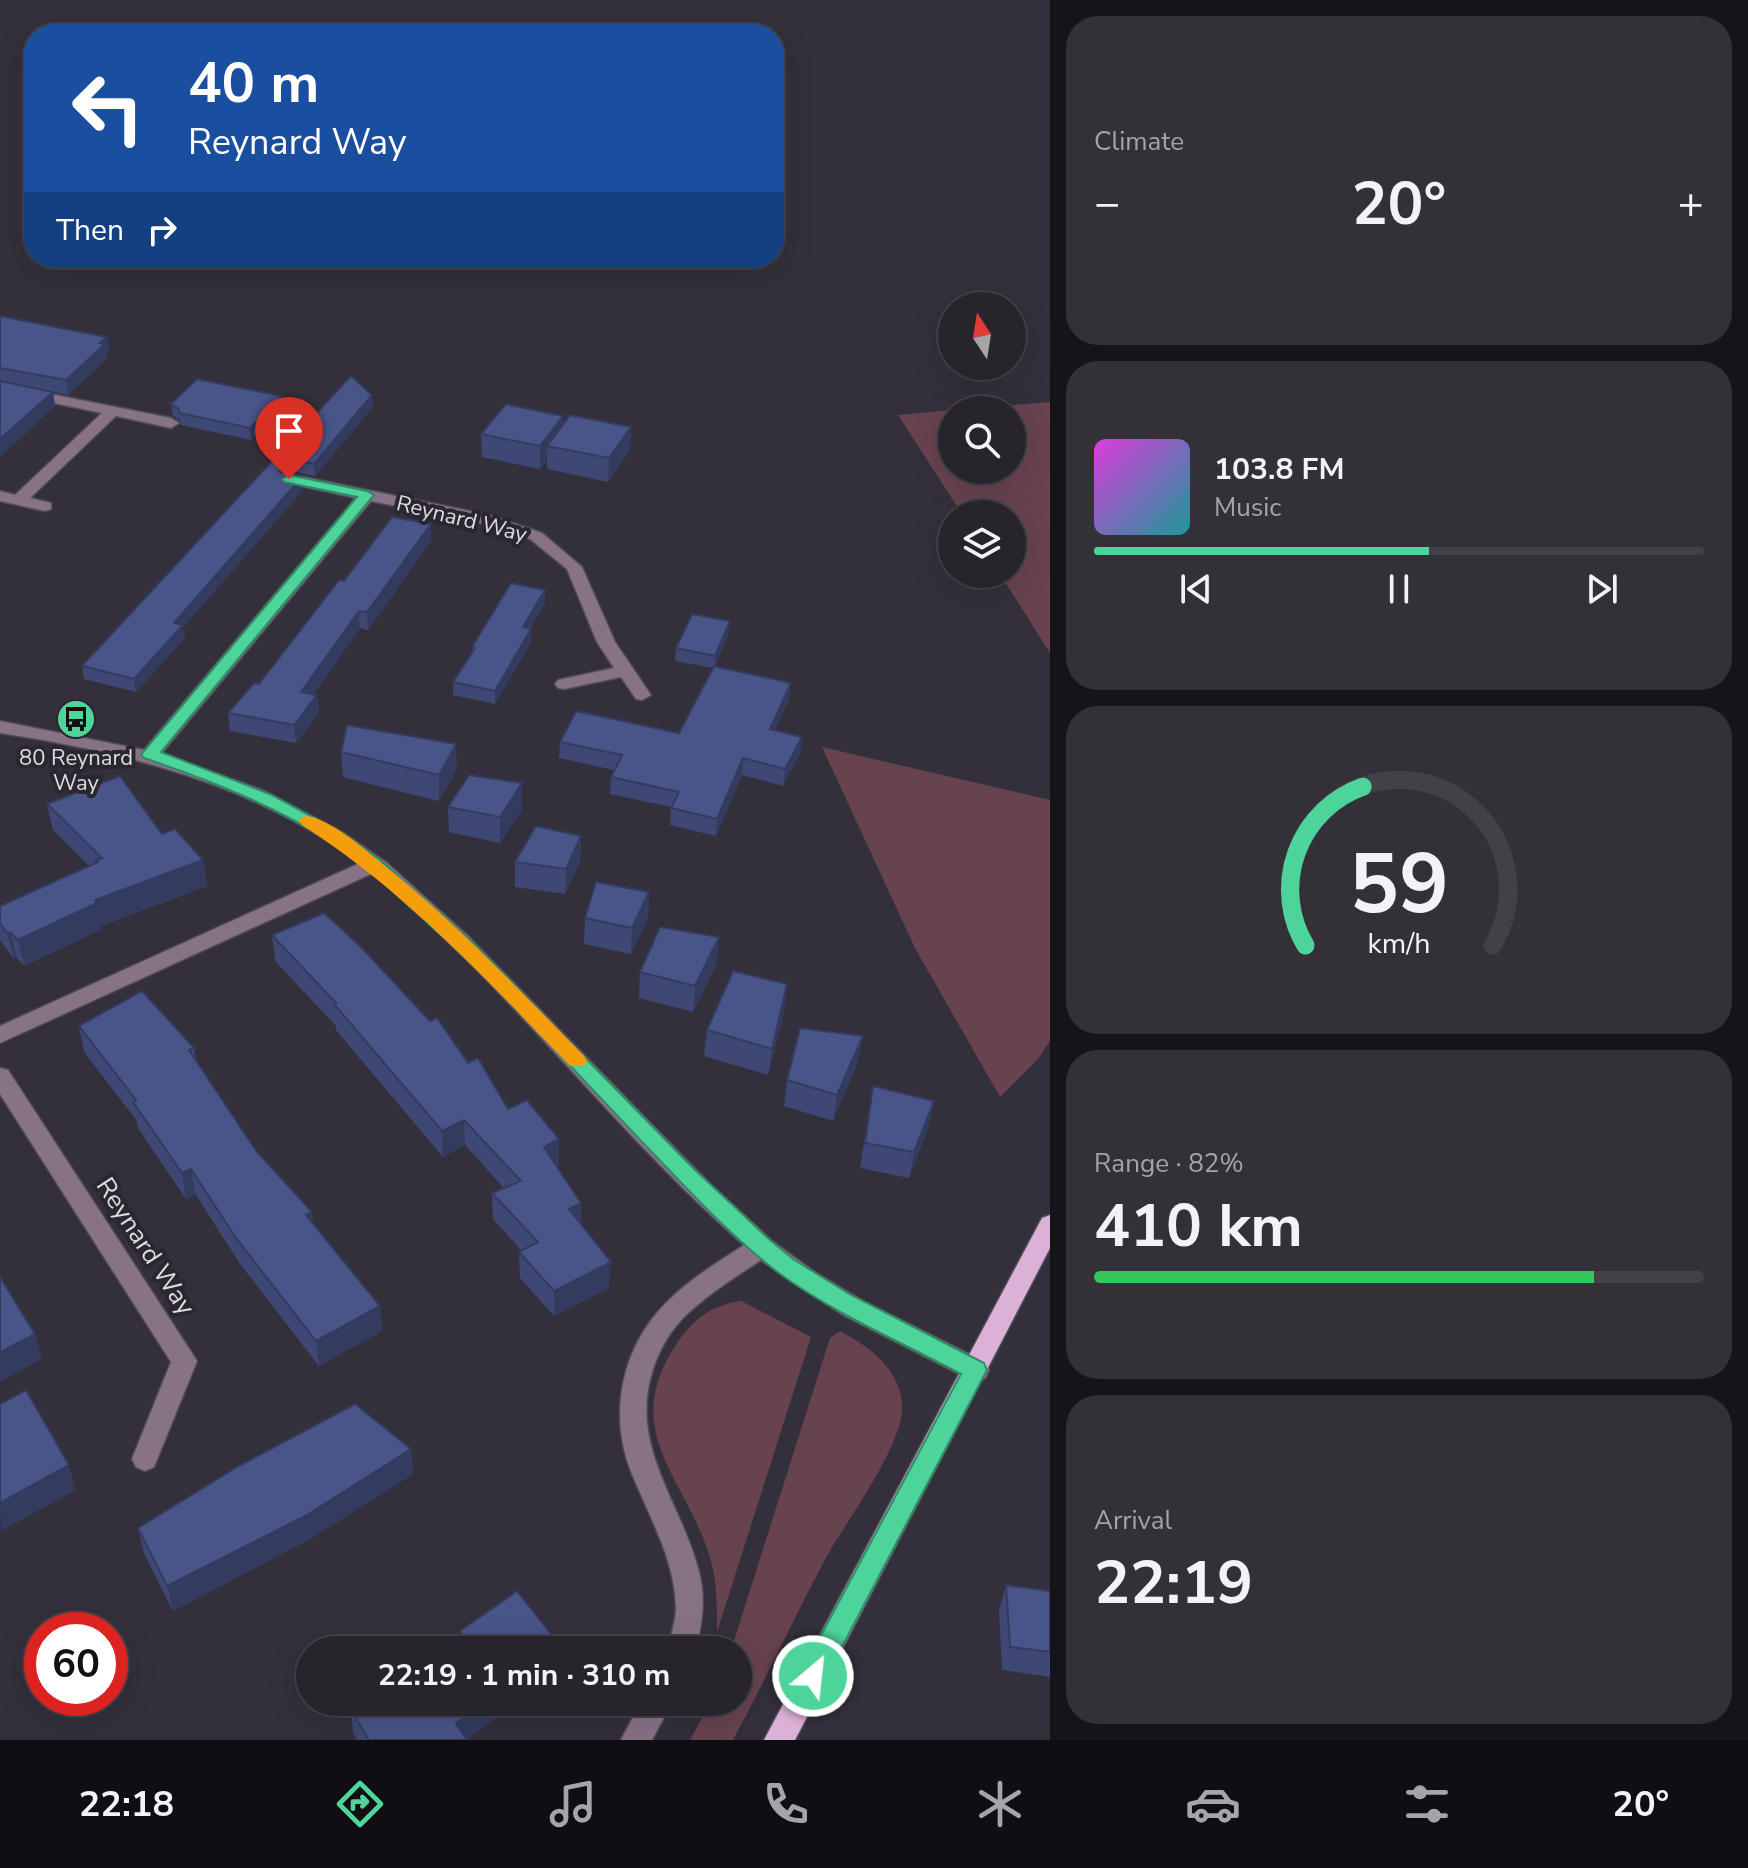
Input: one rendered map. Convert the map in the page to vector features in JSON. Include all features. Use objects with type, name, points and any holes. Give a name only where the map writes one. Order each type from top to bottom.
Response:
[{"type":"main road","points":[[779,1740],[1050,1225]]},
{"type":"street","points":[[0,388],[171,423]]},
{"type":"street","points":[[19,500],[112,412]]},
{"type":"street","name":"Reynard Way","points":[[289,479],[489,520],[517,528],[549,544],[581,577],[606,642],[642,695]]},
{"type":"street","name":"Reynard Way","points":[[150,755],[367,495]]},
{"type":"street","points":[[0,496],[45,506]]},
{"type":"street","points":[[564,684],[623,671]]},
{"type":"street","points":[[0,727],[98,742],[206,773],[266,799],[338,838],[374,865],[464,945],[686,1174],[762,1246],[843,1302],[976,1370]]},
{"type":"street","points":[[0,1035],[374,865]]},
{"type":"street","name":"Reynard Way","points":[[0,1076],[184,1361],[145,1459]]},
{"type":"street","points":[[687,1636],[691,1597],[680,1548],[640,1467],[631,1434],[629,1395],[651,1341],[673,1312],[762,1246]]},
{"type":"street","points":[[636,1740],[649,1716]]},
{"type":"shaded area","points":[[1050,402],[1050,653],[1009,588],[1026,588],[1026,500],[953,500],[943,484],[1026,484],[1026,404]]},
{"type":"shaded area","points":[[938,411],[938,477],[898,415]]},
{"type":"shaded area","points":[[822,747],[1050,800],[1050,1041],[1038,1059],[1000,1097],[915,948]]},
{"type":"shaded area","points":[[741,1301],[811,1337],[717,1632],[712,1565],[702,1535],[663,1456],[655,1431],[654,1404],[660,1375],[683,1334],[712,1310]]},
{"type":"shaded area","points":[[840,1331],[871,1351],[888,1368],[899,1390],[901,1418],[886,1458],[828,1554],[752,1703],[752,1636],[735,1636],[830,1338]]},
{"type":"shaded area","points":[[703,1716],[745,1716],[733,1740],[690,1740]]},
{"type":"building","points":[[0,316],[107,337],[100,343],[105,344],[66,380],[0,368]]},
{"type":"building","points":[[351,376],[372,395],[314,464],[289,459],[279,462],[280,472],[302,477],[174,623],[183,625],[134,679],[82,666]]},
{"type":"building","points":[[197,379],[282,396],[250,428],[179,413],[179,409],[171,404]]},
{"type":"building","points":[[0,381],[53,392],[0,439]]},
{"type":"building","points":[[506,404],[563,416],[540,446],[481,434]]},
{"type":"building","points":[[570,415],[631,427],[609,458],[547,446]]},
{"type":"building","points":[[392,517],[431,524],[367,612],[359,611],[301,692],[317,695],[294,725],[228,713],[254,683],[259,684]]},
{"type":"building","points":[[511,583],[545,590],[523,627],[531,629],[495,691],[453,682],[475,648],[472,647]]},
{"type":"building","points":[[692,614],[730,621],[715,656],[676,648]]},
{"type":"building","points":[[714,666],[791,683],[770,729],[802,737],[785,769],[743,758],[717,819],[671,808],[679,792],[611,777],[622,755],[560,742],[576,711],[679,733]]},
{"type":"building","points":[[347,725],[456,744],[439,775],[341,752]]},
{"type":"building","points":[[469,775],[522,783],[500,817],[448,807]]},
{"type":"building","points":[[120,776],[162,834],[175,829],[203,860],[95,900],[97,903],[18,940],[10,932],[7,933],[0,923],[0,906],[102,858],[47,804]]},
{"type":"building","points":[[536,826],[581,836],[566,869],[515,862]]},
{"type":"building","points":[[596,882],[649,892],[632,928],[585,918]]},
{"type":"building","points":[[324,913],[360,946],[430,1021],[437,1018],[468,1063],[478,1058],[508,1109],[527,1100],[559,1139],[544,1147],[581,1203],[569,1209],[611,1262],[554,1291],[519,1252],[538,1242],[492,1193],[521,1181],[464,1120],[442,1131],[336,1003],[272,935]]},
{"type":"building","points":[[660,927],[719,937],[695,986],[640,972]]},
{"type":"building","points":[[733,971],[787,984],[772,1049],[707,1030]]},
{"type":"building","points":[[142,991],[194,1048],[189,1050],[257,1152],[312,1212],[306,1215],[380,1306],[316,1341],[236,1238],[191,1169],[182,1173],[133,1102],[136,1100],[79,1026]]},
{"type":"building","points":[[800,1028],[863,1036],[837,1095],[787,1080]]},
{"type":"building","points":[[873,1086],[934,1101],[914,1152],[865,1143]]},
{"type":"building","points":[[0,1277],[35,1334],[0,1352]]},
{"type":"building","points":[[26,1390],[69,1465],[0,1503],[0,1404]]},
{"type":"building","points":[[355,1404],[411,1449],[307,1515],[167,1586],[138,1528],[237,1467]]},
{"type":"building","points":[[1006,1585],[1050,1591],[1050,1652],[1010,1647]]},
{"type":"building","points":[[517,1591],[553,1636],[464,1636],[460,1631]]},
{"type":"building","points":[[355,1716],[466,1716],[456,1723],[467,1740],[369,1740]]},
{"type":"slow traffic","points":[[308,821],[356,851],[414,898],[577,1061]]},
{"type":"place","name":"80 Reynard Way","points":[[76,719]]},
{"type":"route","points":[[289,479],[367,495],[150,755],[206,773],[266,799],[338,838],[414,898],[464,945],[686,1174],[762,1246],[843,1302],[976,1370],[813,1676]]}]
